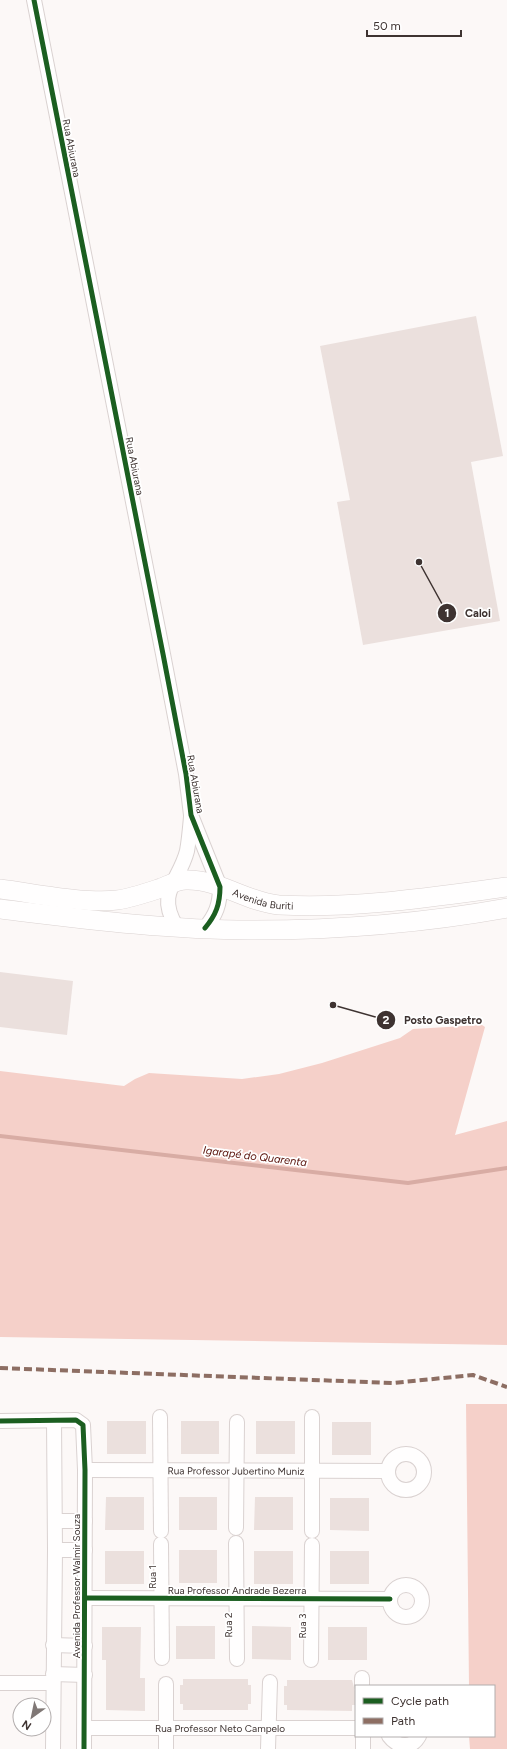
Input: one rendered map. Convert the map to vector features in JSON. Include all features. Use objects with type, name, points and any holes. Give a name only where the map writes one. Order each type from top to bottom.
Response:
[{"type":"main road","name":"Avenida Buriti","points":[[0,889],[92,900],[115,900],[137,896],[185,879],[203,881],[258,901],[278,904],[336,905],[423,898],[507,887]]},
{"type":"main road","points":[[0,909],[176,926],[264,930],[343,927],[435,918],[507,908]]},
{"type":"street","name":"Rua Abiurana","points":[[34,0],[186,774],[191,815],[186,852],[173,883],[167,904],[169,914],[176,926]]},
{"type":"street","name":"Rua Abiurana","points":[[191,815],[220,887],[220,900],[217,910],[213,918],[204,928]]},
{"type":"street","name":"Rua 1","points":[[160,1417],[162,1658]]},
{"type":"street","name":"Rua 3","points":[[311,1660],[313,1471],[312,1417]]},
{"type":"street","points":[[0,1421],[54,1420],[55,1550],[53,1749]]},
{"type":"street","name":"Avenida Professor Walmir Souza","points":[[54,1420],[76,1420],[81,1423],[84,1428],[84,1749]]},
{"type":"street","points":[[236,1528],[237,1422]]},
{"type":"street","name":"Rua Professor Jubertino Muniz","points":[[85,1470],[237,1472],[388,1471]]},
{"type":"street","points":[[55,1521],[85,1521]]},
{"type":"street","name":"Rua 2","points":[[236,1543],[237,1659]]},
{"type":"street","points":[[55,1550],[85,1550]]},
{"type":"street","name":"Rua Professor Andrade Bezerra","points":[[85,1598],[236,1600],[390,1599]]},
{"type":"street","points":[[53,1646],[85,1646]]},
{"type":"street","points":[[0,1683],[85,1675]]},
{"type":"street","points":[[268,1749],[270,1682]]},
{"type":"street","points":[[166,1684],[166,1749]]},
{"type":"street","name":"Rua Professor Neto Campelo","points":[[85,1728],[355,1728]]},
{"type":"street","points":[[363,1737],[363,1749]]},
{"type":"street","points":[[390,1737],[393,1741],[406,1745],[413,1743],[418,1737]]},
{"type":"shaded area","points":[[482,1025],[485,1027],[455,1135],[507,1121],[507,1345],[0,1337],[0,1071],[124,1086],[149,1073],[242,1079],[279,1074],[322,1063],[400,1038],[413,1029]]},
{"type":"shaded area","points":[[466,1404],[507,1404],[507,1749],[470,1749],[469,1737],[495,1737],[495,1685],[469,1685]]},
{"type":"building","points":[[476,316],[503,456],[471,462],[500,621],[363,645],[337,502],[350,500],[320,346]]},
{"type":"building","points":[[0,972],[73,981],[67,1035],[0,1027]]},
{"type":"building","points":[[107,1421],[146,1421],[146,1454],[107,1454]]},
{"type":"building","points":[[181,1421],[219,1421],[219,1454],[181,1454]]},
{"type":"building","points":[[256,1421],[295,1421],[295,1454],[256,1454]]},
{"type":"building","points":[[332,1422],[371,1422],[371,1455],[332,1455]]},
{"type":"building","points":[[106,1497],[144,1497],[144,1530],[105,1530]]},
{"type":"building","points":[[179,1497],[217,1497],[217,1530],[179,1530]]},
{"type":"building","points":[[255,1497],[293,1497],[293,1530],[254,1530]]},
{"type":"building","points":[[330,1498],[369,1498],[369,1531],[330,1530]]},
{"type":"building","points":[[179,1550],[217,1550],[217,1583],[179,1583]]},
{"type":"building","points":[[105,1551],[144,1551],[144,1584],[105,1584]]},
{"type":"building","points":[[254,1551],[293,1551],[293,1584],[254,1584]]},
{"type":"building","points":[[330,1551],[369,1551],[369,1584],[330,1584]]},
{"type":"building","points":[[176,1626],[215,1626],[215,1659],[176,1659]]},
{"type":"building","points":[[252,1626],[291,1627],[291,1660],[252,1659]]},
{"type":"building","points":[[102,1627],[141,1627],[140,1678],[145,1678],[145,1711],[106,1710],[106,1660],[102,1660]]},
{"type":"building","points":[[328,1627],[367,1627],[367,1660],[328,1660]]},
{"type":"building","points":[[183,1679],[248,1679],[248,1685],[251,1685],[251,1704],[248,1704],[248,1710],[183,1710],[183,1704],[180,1704],[180,1685],[183,1685]]},
{"type":"building","points":[[287,1680],[352,1680],[355,1691],[355,1705],[352,1705],[352,1711],[287,1710],[287,1705],[284,1705],[284,1686],[287,1686]]},
{"type":"waterway","name":"Igarapé do Quarenta","points":[[0,1136],[408,1183],[507,1168]]},
{"type":"marked path","points":[[0,1368],[393,1383],[473,1375],[507,1387]]},
{"type":"cycle path","points":[[34,0],[163,654],[186,774],[191,815],[220,887],[217,909],[205,928]]},
{"type":"cycle path","points":[[0,1421],[76,1420],[83,1425],[85,1470],[84,1749]]},
{"type":"cycle path","points":[[85,1598],[390,1599]]},
{"type":"place","name":"Caloi","points":[[419,562]]},
{"type":"place","name":"Posto Gaspetro","points":[[333,1005]]}]
